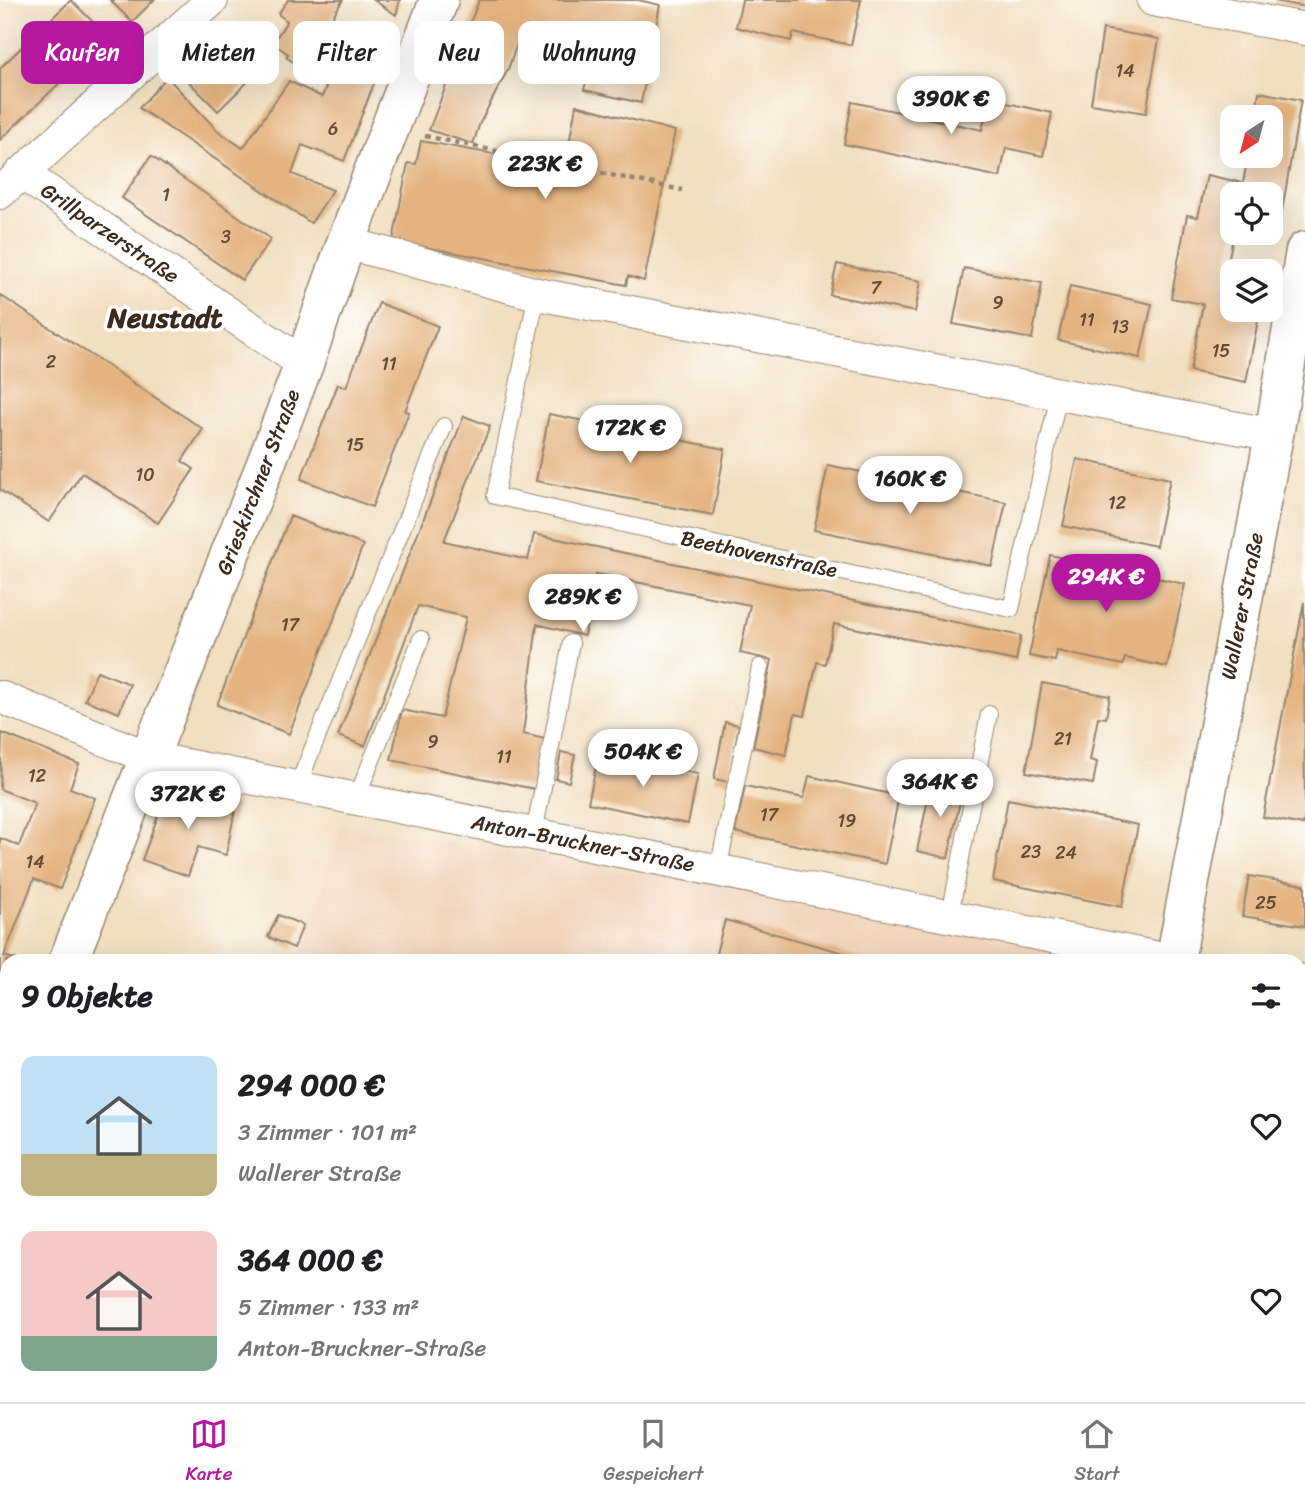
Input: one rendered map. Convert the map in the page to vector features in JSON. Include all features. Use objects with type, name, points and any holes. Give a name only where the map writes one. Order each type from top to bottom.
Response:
[{"type":"main road","name":"Grieskirchner Straße","points":[[71,954],[304,363],[346,243],[439,0]]},
{"type":"main road","name":"Wallerer Straße","points":[[1175,954],[1274,435],[1305,251]]},
{"type":"street","points":[[10,183],[212,0]]},
{"type":"street","points":[[1153,0],[1305,29]]},
{"type":"street","name":"Grillparzerstraße","points":[[10,183],[304,363]]},
{"type":"street","points":[[346,243],[537,294],[1274,435]]},
{"type":"street","name":"Anton-Bruckner-Straße","points":[[0,697],[150,758],[1140,954]]},
{"type":"lane","name":"Beethovenstraße","points":[[537,294],[495,496],[1010,609],[1059,394]]},
{"type":"lane","points":[[297,787],[444,426]]},
{"type":"lane","points":[[356,799],[421,639]]},
{"type":"lane","points":[[534,834],[571,643]]},
{"type":"lane","points":[[718,870],[760,667]]},
{"type":"lane","points":[[950,915],[989,714]]},
{"type":"path","points":[[389,129],[682,190]]},
{"type":"shaded area","points":[[341,824],[707,884],[1072,954],[302,954]]},
{"type":"building","points":[[71,0],[92,21],[49,21]]},
{"type":"building","points":[[110,0],[154,0],[133,21]]},
{"type":"building","points":[[288,0],[343,0],[331,21],[293,21],[293,62],[279,47],[279,34],[287,21],[278,14]]},
{"type":"building","points":[[374,0],[400,0],[396,15]]},
{"type":"building","points":[[479,0],[638,0],[660,5],[657,21],[518,21],[518,41],[504,77],[504,21],[471,21]]},
{"type":"building","points":[[742,0],[861,0],[851,45],[793,33],[791,41],[736,27]]},
{"type":"building","points":[[1305,0],[1305,7],[1275,1]]},
{"type":"building","points":[[1103,29],[1159,39],[1146,113],[1091,104]]},
{"type":"building","points":[[21,48],[21,84],[59,84],[0,140],[0,68]]},
{"type":"building","points":[[289,81],[322,97],[327,84],[374,84],[344,161],[302,145],[292,174],[333,190],[311,223],[139,108],[161,84],[174,84],[218,131],[243,148]]},
{"type":"building","points":[[191,84],[246,84],[218,111]]},
{"type":"building","points":[[447,84],[500,84],[480,123],[473,144],[429,130]]},
{"type":"building","points":[[586,84],[645,84],[641,103],[584,90]]},
{"type":"building","points":[[1259,92],[1301,100],[1283,205],[1283,182],[1243,182],[1246,168],[1283,168],[1283,105],[1257,105]]},
{"type":"building","points":[[989,99],[1052,113],[1043,156],[1006,148],[1000,177],[844,144],[852,102],[982,130]]},
{"type":"building","points":[[576,105],[675,131],[644,281],[628,276],[626,285],[393,241],[408,163],[416,164],[421,141],[565,167]]},
{"type":"building","points":[[151,156],[271,239],[242,280],[122,198]]},
{"type":"building","points":[[1207,175],[1238,182],[1220,182],[1220,245],[1232,245],[1229,257],[1238,259],[1220,259],[1220,322],[1258,322],[1246,382],[1190,371],[1203,304],[1171,298],[1187,215],[1198,217]]},
{"type":"building","points":[[837,264],[921,281],[915,312],[830,295]]},
{"type":"building","points":[[964,268],[1042,283],[1032,339],[953,324]]},
{"type":"building","points":[[1070,286],[1152,304],[1140,358],[1058,340]]},
{"type":"building","points":[[0,295],[203,429],[182,461],[194,469],[158,523],[82,473],[49,522],[0,490]]},
{"type":"building","points":[[379,303],[438,326],[405,411],[409,412],[372,507],[301,479],[338,384],[346,387]]},
{"type":"building","points":[[549,414],[725,449],[713,515],[536,481]]},
{"type":"building","points":[[464,416],[490,426],[444,541],[528,560],[534,534],[1021,636],[1016,661],[834,624],[825,664],[817,662],[805,716],[795,714],[786,755],[753,747],[772,660],[740,653],[750,605],[596,574],[584,636],[537,624],[523,734],[545,739],[535,789],[391,760],[402,710],[442,718],[466,617],[418,606],[365,746],[338,736]]},
{"type":"building","points":[[1077,459],[1170,479],[1156,546],[1063,526]]},
{"type":"building","points":[[828,465],[1006,502],[992,566],[814,530]]},
{"type":"building","points":[[290,516],[363,545],[289,734],[217,705]]},
{"type":"building","points":[[1050,555],[1185,584],[1167,667],[1125,658],[1123,665],[1057,651],[1055,661],[1029,656]]},
{"type":"building","points":[[1304,602],[1305,816],[1303,825],[1263,817]]},
{"type":"building","points":[[97,671],[130,684],[119,713],[85,700]]},
{"type":"building","points":[[1042,683],[1110,696],[1106,718],[1098,717],[1090,760],[1097,762],[1093,784],[1026,772]]},
{"type":"building","points":[[725,722],[739,725],[729,782],[714,779]]},
{"type":"building","points":[[2,733],[79,764],[70,788],[95,798],[60,889],[34,879],[5,954],[0,954],[0,838],[19,846],[35,803],[0,789]]},
{"type":"building","points":[[561,752],[575,755],[569,782],[556,779]]},
{"type":"building","points":[[599,753],[698,774],[688,824],[588,803]]},
{"type":"building","points":[[809,776],[899,796],[885,864],[735,832],[745,786],[804,798]]},
{"type":"building","points":[[932,780],[963,787],[948,858],[917,851]]},
{"type":"building","points":[[167,791],[236,805],[226,855],[198,847],[188,876],[142,860]]},
{"type":"building","points":[[1008,799],[1138,825],[1122,907],[993,881]]},
{"type":"building","points":[[1249,876],[1305,885],[1305,926],[1242,916]]},
{"type":"building","points":[[278,915],[303,925],[294,948],[268,937]]},
{"type":"building","points":[[725,920],[847,954],[716,954]]},
{"type":"district","name":"Neustadt","points":[[165,317]]}]
